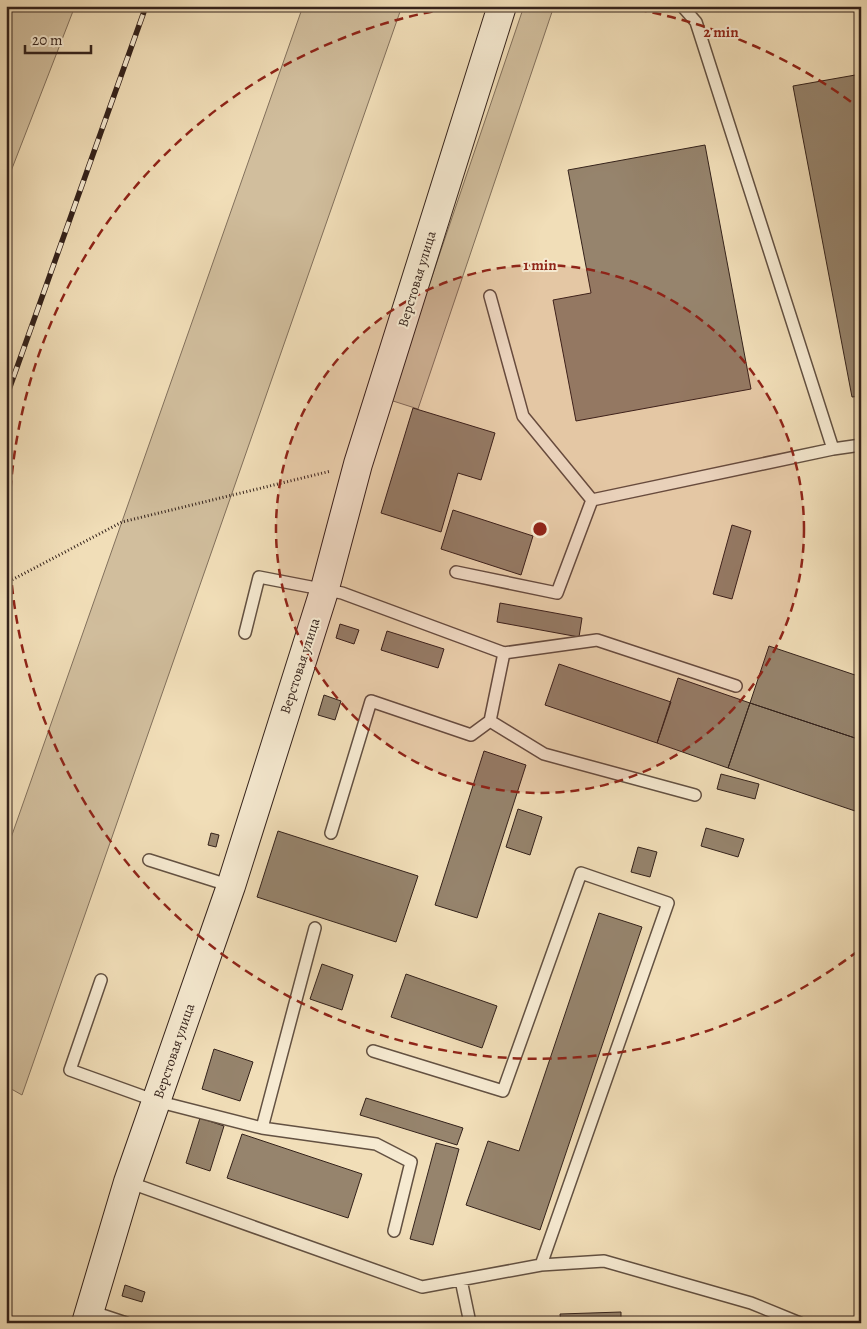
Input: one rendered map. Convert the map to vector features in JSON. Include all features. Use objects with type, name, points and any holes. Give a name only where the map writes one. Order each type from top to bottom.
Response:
[{"type":"street","name":"Верстовая улица","points":[[88,1317],[128,1182],[231,886],[325,588],[358,464],[502,6]]},
{"type":"lane","points":[[682,6],[696,22],[834,449]]},
{"type":"lane","points":[[490,296],[523,416],[592,500]]},
{"type":"lane","points":[[592,500],[861,445]]},
{"type":"lane","points":[[456,572],[557,593],[592,500]]},
{"type":"lane","points":[[245,633],[259,577],[325,588],[504,653],[597,640],[736,686]]},
{"type":"lane","points":[[331,833],[372,701],[471,735],[490,721],[504,653]]},
{"type":"lane","points":[[490,721],[544,754],[695,795]]},
{"type":"lane","points":[[149,860],[231,886]]},
{"type":"lane","points":[[373,1051],[503,1091],[581,873],[668,903],[541,1265]]},
{"type":"lane","points":[[262,1128],[315,928]]},
{"type":"lane","points":[[101,980],[70,1070],[156,1101],[262,1128],[376,1144],[411,1162],[394,1231]]},
{"type":"lane","points":[[128,1182],[422,1287],[541,1265],[604,1261],[751,1303],[800,1323]]},
{"type":"lane","points":[[460,1280],[470,1323]]},
{"type":"lane","points":[[88,1317],[126,1323]]},
{"type":"path","points":[[6,583],[122,522],[358,464]]},
{"type":"shaded area","points":[[6,6],[75,6],[6,184]]},
{"type":"shaded area","points":[[303,6],[402,6],[22,1095],[6,1086],[6,852]]},
{"type":"shaded area","points":[[524,6],[554,6],[418,409],[390,400]]},
{"type":"building","points":[[861,74],[861,396],[852,397],[793,86]]},
{"type":"building","points":[[705,145],[751,389],[576,421],[553,300],[591,293],[568,170]]},
{"type":"building","points":[[413,408],[495,433],[481,480],[458,473],[441,532],[381,513]]},
{"type":"building","points":[[453,510],[533,536],[521,575],[441,549]]},
{"type":"building","points":[[732,525],[751,531],[732,599],[713,594]]},
{"type":"building","points":[[500,603],[582,618],[579,637],[497,622]]},
{"type":"building","points":[[340,624],[359,630],[354,644],[336,638]]},
{"type":"building","points":[[387,631],[444,649],[438,668],[381,650]]},
{"type":"building","points":[[769,646],[861,677],[861,740],[750,703]]},
{"type":"building","points":[[559,664],[671,702],[657,743],[545,705]]},
{"type":"building","points":[[678,678],[750,703],[728,768],[657,743]]},
{"type":"building","points":[[324,695],[341,701],[335,720],[318,715]]},
{"type":"building","points":[[750,703],[861,740],[861,813],[728,768]]},
{"type":"building","points":[[484,751],[526,765],[477,918],[435,905]]},
{"type":"building","points":[[721,774],[759,784],[755,799],[717,789]]},
{"type":"building","points":[[518,809],[542,817],[530,855],[506,847]]},
{"type":"building","points":[[706,828],[744,839],[738,857],[701,846]]},
{"type":"building","points":[[278,831],[418,876],[396,942],[257,897]]},
{"type":"building","points":[[211,833],[219,835],[216,847],[208,845]]},
{"type":"building","points":[[638,847],[657,852],[650,877],[631,872]]},
{"type":"building","points":[[599,913],[642,927],[540,1230],[466,1205],[488,1141],[519,1151]]},
{"type":"building","points":[[322,964],[353,975],[342,1010],[310,999]]},
{"type":"building","points":[[406,974],[497,1006],[482,1048],[391,1017]]},
{"type":"building","points":[[214,1049],[253,1062],[240,1101],[202,1089]]},
{"type":"building","points":[[366,1098],[463,1128],[457,1145],[360,1115]]},
{"type":"building","points":[[200,1118],[224,1126],[210,1171],[186,1163]]},
{"type":"building","points":[[242,1134],[362,1174],[348,1218],[227,1178]]},
{"type":"building","points":[[436,1143],[459,1149],[433,1245],[410,1239]]},
{"type":"building","points":[[125,1285],[145,1292],[142,1302],[122,1296]]},
{"type":"building","points":[[621,1312],[621,1323],[561,1323],[560,1314]]},
{"type":"railway","points":[[6,398],[146,6]]}]
